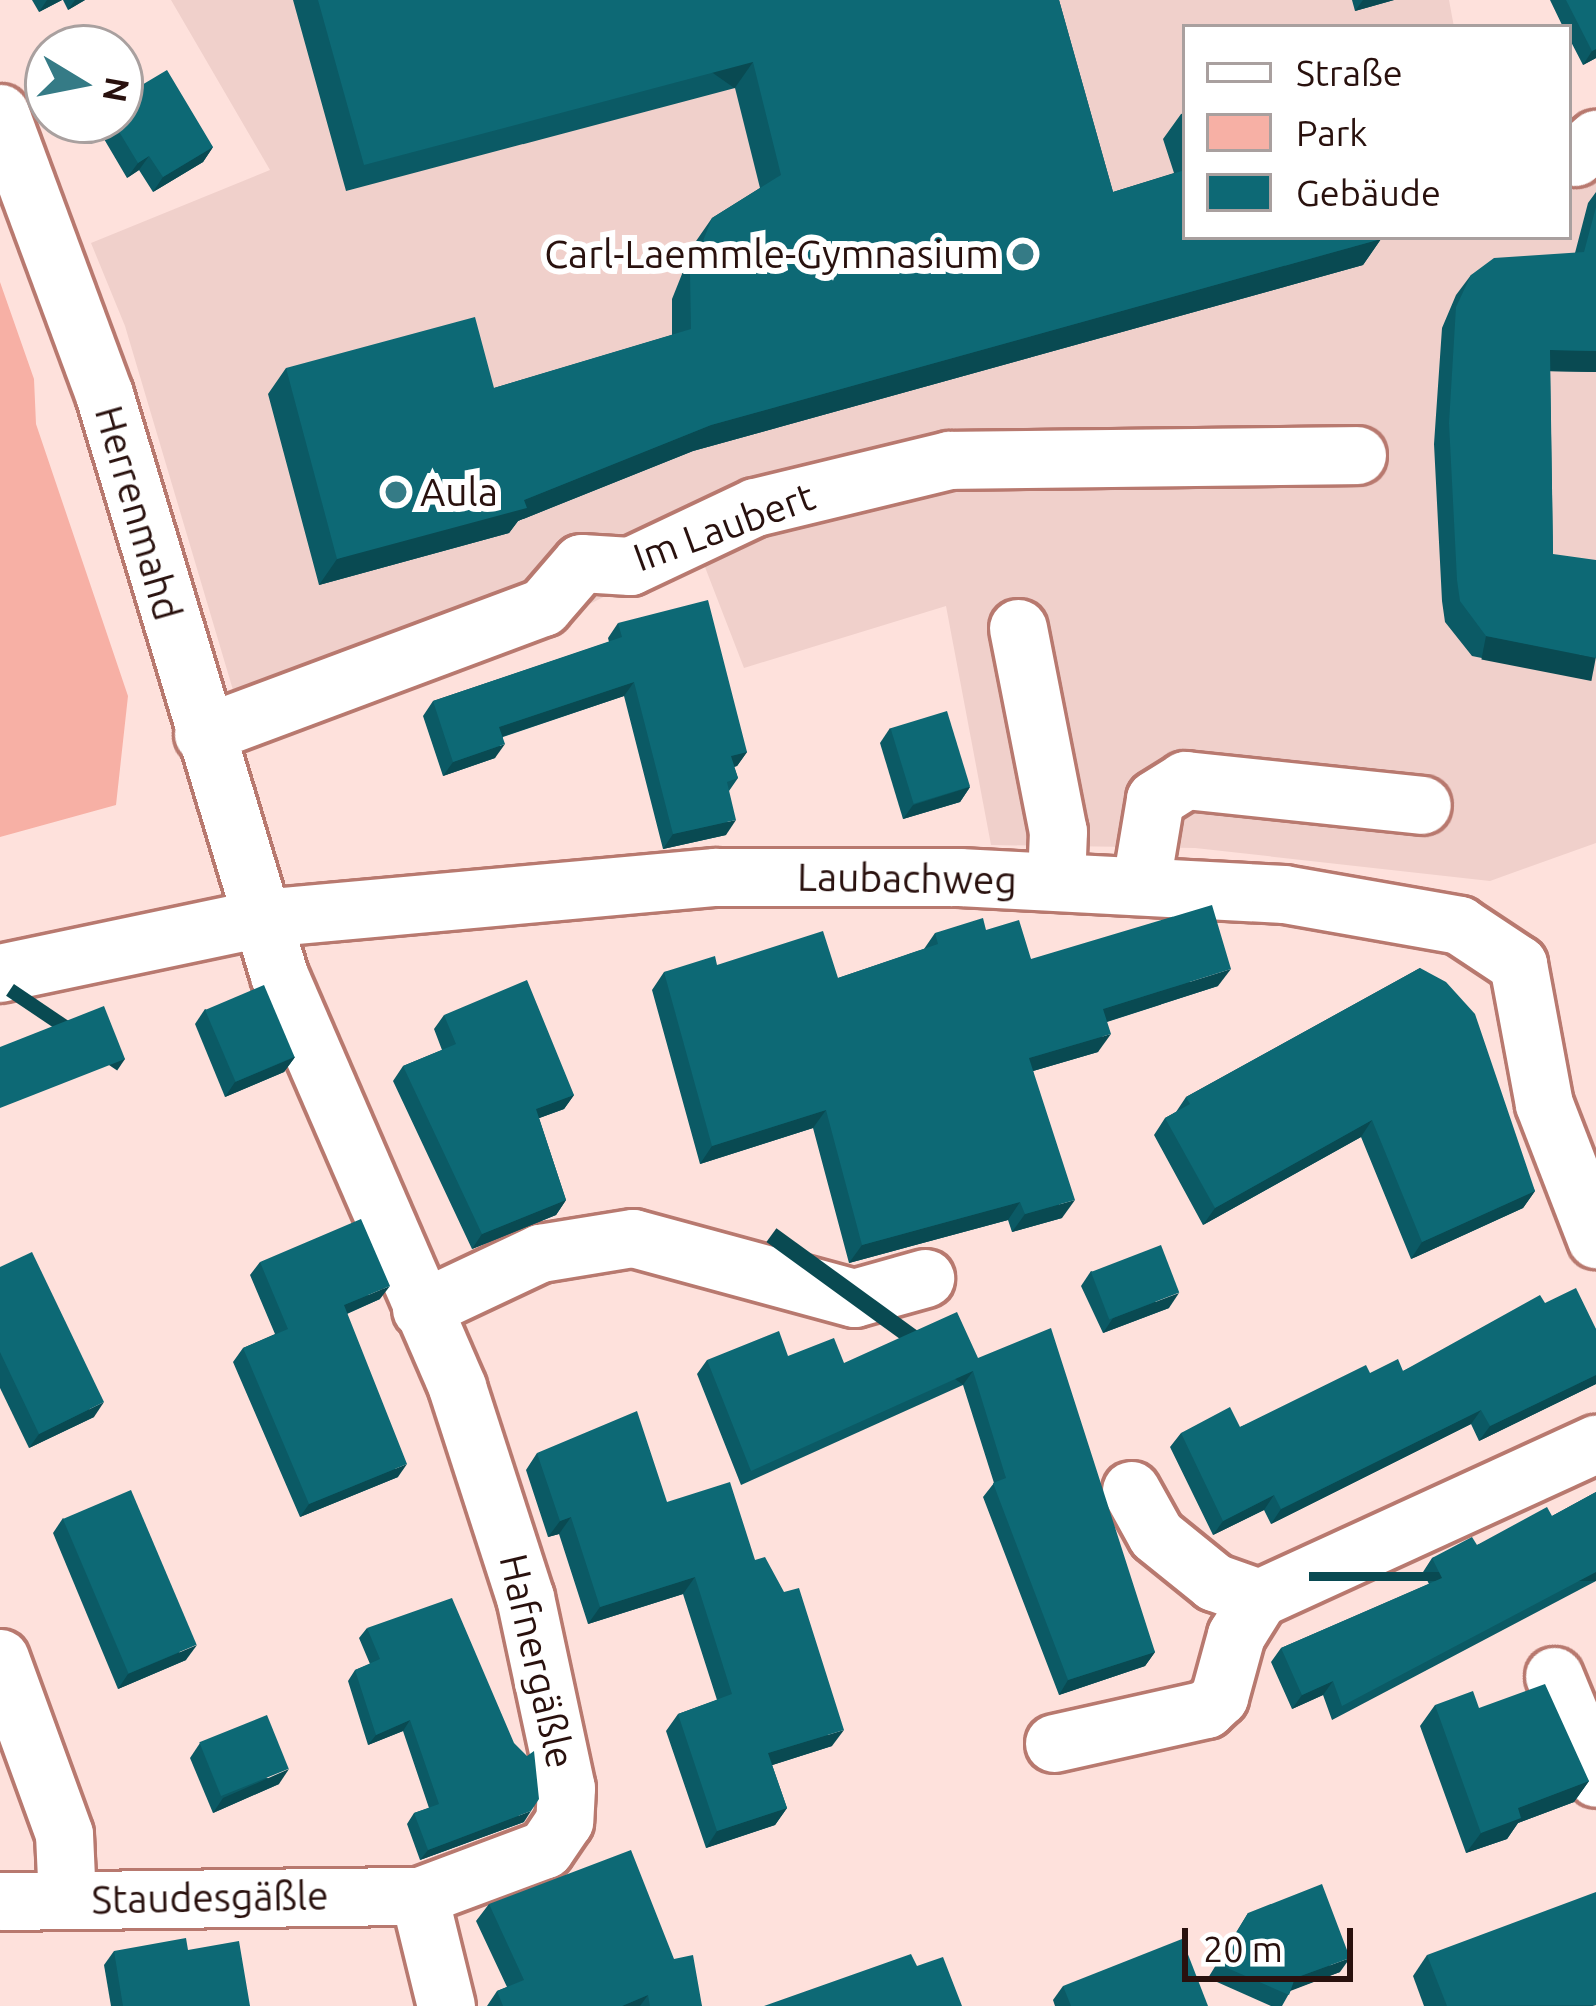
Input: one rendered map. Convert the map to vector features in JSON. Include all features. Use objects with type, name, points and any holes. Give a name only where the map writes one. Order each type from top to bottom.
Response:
[{"type":"street","name":"Herrenmahd","points":[[0,113],[104,394],[262,918]]},
{"type":"street","name":"Im Laubert","points":[[203,734],[543,607],[581,563],[630,566],[755,507],[950,460],[1357,455]]},
{"type":"street","points":[[1018,628],[1058,831],[1056,880]]},
{"type":"street","points":[[1141,883],[1155,799],[1186,779],[1422,805]]},
{"type":"street","name":"Laubachweg","points":[[0,973],[262,918],[715,877],[1056,880],[1284,894],[1459,925],[1493,941],[1518,964],[1544,1104],[1596,1239]]},
{"type":"street","name":"Hafnergäßle","points":[[262,918],[497,1492],[566,1788],[564,1821],[545,1850],[419,1896]]},
{"type":"street","points":[[421,1309],[540,1253],[633,1238],[854,1298],[925,1278]]},
{"type":"street","points":[[1054,1743],[1206,1709],[1220,1696],[1236,1636],[1259,1598],[1596,1444]]},
{"type":"street","points":[[1131,1490],[1156,1535],[1214,1582],[1259,1598]]},
{"type":"street","points":[[0,1658],[64,1834],[67,1899]]},
{"type":"street","points":[[1554,1676],[1596,1778]]},
{"type":"street","points":[[419,1896],[446,2006]]},
{"type":"street","name":"Staudesgäßle","points":[[0,1901],[419,1896]]},
{"type":"shaded area","points":[[171,0],[1449,0],[1453,24],[1182,24],[1182,240],[1572,240],[1572,128],[1596,142],[1596,843],[1490,881],[1195,848],[991,845],[946,606],[744,668],[698,549],[464,668],[249,744],[125,326],[91,243],[270,170]]},
{"type":"green space","points":[[0,282],[34,379],[36,424],[128,696],[116,805],[0,837]]},
{"type":"building","name":"Carl-Laemmle-Gymnasium","points":[[318,0],[1059,0],[1113,192],[1182,171],[1182,240],[1377,240],[711,425],[524,500],[527,508],[337,559],[286,368],[475,317],[494,388],[691,329],[690,274],[712,218],[781,175],[753,62],[364,165]]},
{"type":"building","points":[[1566,0],[1596,0],[1596,49],[1592,51]]},
{"type":"building","points":[[167,70],[213,147],[163,177],[149,156],[138,163],[127,144],[144,144],[144,84]]},
{"type":"building","points":[[1596,207],[1596,351],[1550,350],[1553,554],[1596,560],[1596,658],[1486,636],[1460,601],[1449,423],[1456,307],[1471,275],[1494,258],[1584,252]]},
{"type":"building","points":[[708,600],[747,752],[731,756],[738,778],[727,782],[736,820],[673,834],[634,682],[499,727],[505,744],[453,762],[433,701],[622,637],[618,623]]},
{"type":"building","points":[[947,711],[970,787],[914,804],[891,728]]},
{"type":"building","points":[[1212,905],[1231,969],[1103,1009],[1111,1034],[1029,1058],[1075,1200],[1025,1214],[1020,1202],[862,1245],[826,1110],[712,1146],[664,972],[715,956],[717,965],[823,931],[838,978],[938,944],[935,933],[983,918],[986,930],[1019,920],[1031,959]]},
{"type":"building","points":[[1420,968],[1446,982],[1475,1014],[1535,1191],[1422,1242],[1372,1120],[1215,1208],[1165,1118],[1190,1104],[1186,1097]]},
{"type":"building","points":[[527,980],[574,1095],[536,1109],[566,1200],[482,1234],[403,1066],[456,1044],[444,1015]]},
{"type":"building","points":[[264,985],[294,1057],[236,1082],[205,1010]]},
{"type":"building","points":[[104,1006],[125,1059],[0,1108],[0,1047]]},
{"type":"building","points":[[361,1219],[390,1286],[344,1305],[407,1464],[309,1504],[243,1348],[288,1329],[260,1262]]},
{"type":"building","points":[[1161,1245],[1179,1293],[1109,1319],[1091,1272]]},
{"type":"building","points":[[32,1252],[104,1402],[39,1434],[0,1352],[0,1267]]},
{"type":"building","points":[[1576,1288],[1596,1329],[1596,1375],[1490,1426],[1481,1410],[1281,1509],[1274,1495],[1223,1521],[1181,1433],[1230,1407],[1240,1427],[1366,1365],[1370,1373],[1398,1359],[1403,1371],[1540,1295],[1545,1303]]},
{"type":"building","points":[[957,1312],[978,1358],[1051,1328],[1155,1652],[1068,1680],[993,1483],[1006,1478],[973,1371],[751,1471],[707,1360],[779,1331],[788,1356],[834,1338],[844,1363]]},
{"type":"building","points":[[637,1411],[667,1502],[730,1482],[755,1560],[765,1557],[784,1592],[799,1588],[844,1730],[768,1753],[787,1808],[717,1831],[678,1714],[732,1694],[695,1577],[600,1607],[571,1517],[560,1521],[537,1453]]},
{"type":"building","points":[[131,1490],[197,1645],[129,1674],[63,1519]]},
{"type":"building","points":[[1596,1492],[1596,1572],[1342,1706],[1333,1681],[1302,1695],[1281,1648],[1442,1578],[1432,1558],[1472,1537],[1477,1545],[1547,1507],[1552,1516]]},
{"type":"building","points":[[452,1598],[514,1743],[527,1756],[534,1751],[539,1799],[531,1811],[428,1850],[414,1813],[439,1804],[410,1720],[376,1735],[355,1670],[380,1659],[367,1628]]},
{"type":"building","points":[[1545,1684],[1589,1781],[1518,1808],[1521,1818],[1481,1833],[1435,1705],[1473,1691],[1479,1708]]},
{"type":"building","points":[[267,1715],[289,1769],[221,1796],[199,1742]]},
{"type":"building","points":[[631,1850],[674,1959],[693,1955],[702,2006],[650,2006],[648,1995],[622,2006],[503,2006],[497,1991],[524,1980],[489,1904]]},
{"type":"building","points":[[1322,1884],[1350,1958],[1295,1978],[1289,1995],[1218,1964],[1248,1913]]},
{"type":"building","points":[[1596,1892],[1596,2005],[1447,2006],[1427,1955]]},
{"type":"building","points":[[186,1938],[188,1950],[239,1941],[250,2006],[123,2006],[114,1951]]},
{"type":"building","points":[[1182,1939],[1208,2006],[1071,2006],[1063,1986]]},
{"type":"building","points":[[911,1954],[917,1966],[943,1957],[962,2006],[764,2006]]},
{"type":"place","name":"Carl-Laemmle-Gymnasium","points":[[1023,254]]},
{"type":"place","name":"Aula","points":[[396,492]]}]
